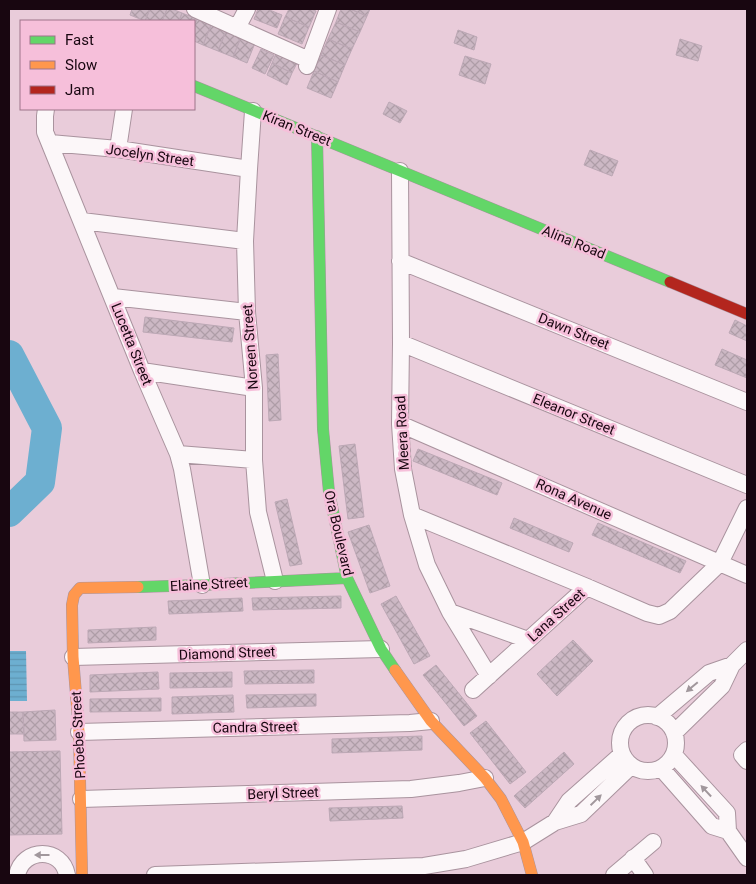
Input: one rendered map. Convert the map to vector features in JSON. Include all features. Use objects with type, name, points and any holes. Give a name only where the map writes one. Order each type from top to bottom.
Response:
[{"type":"street","points":[[195,9],[308,63],[328,9]]},
{"type":"street","points":[[237,28],[247,9]]},
{"type":"street","name":"Kiran Street","points":[[195,86],[400,170]]},
{"type":"street","name":"Lucetta Street","points":[[46,110],[46,132],[50,144],[142,371],[178,454],[202,585]]},
{"type":"street","points":[[118,149],[124,110]]},
{"type":"street","name":"Noreen Street","points":[[253,111],[245,241],[247,312],[254,388],[254,460],[258,512],[275,581]]},
{"type":"street","name":"Ora Boulevard","points":[[317,136],[322,429],[328,492],[347,578],[381,649],[431,721],[501,799],[522,842],[532,875]]},
{"type":"street","name":"Jocelyn Street","points":[[50,144],[118,149],[248,169]]},
{"type":"street","name":"Meera Road","points":[[400,170],[400,424],[403,469],[412,515],[427,566],[450,612],[489,676]]},
{"type":"street","name":"Alina Road","points":[[400,170],[747,314]]},
{"type":"street","points":[[82,221],[245,241]]},
{"type":"street","name":"Dawn Street","points":[[400,260],[747,402]]},
{"type":"street","points":[[112,297],[247,312]]},
{"type":"street","name":"Eleanor Street","points":[[401,343],[747,486]]},
{"type":"street","points":[[142,371],[254,388]]},
{"type":"street","name":"Rona Avenue","points":[[400,424],[747,575]]},
{"type":"street","points":[[178,454],[254,460]]},
{"type":"street","points":[[720,563],[747,508]]},
{"type":"street","points":[[412,515],[587,587]]},
{"type":"street","name":"Lana Street","points":[[473,690],[587,587],[647,613],[659,616],[670,611],[720,563]]},
{"type":"street","name":"Elaine Street","points":[[74,595],[80,588],[202,585],[347,578]]},
{"type":"street","name":"Phoebe Street","points":[[74,595],[72,605],[73,657],[79,732],[82,875]]},
{"type":"street","points":[[450,612],[528,640]]},
{"type":"street","name":"Diamond Street","points":[[73,657],[381,649]]},
{"type":"street","points":[[674,733],[722,686],[732,665],[747,650]]},
{"type":"street","points":[[657,717],[709,673],[732,665]]},
{"type":"street","points":[[639,716],[657,717],[665,721],[674,733],[676,746],[674,755],[661,768],[654,771],[638,770],[626,760],[619,745],[620,736],[624,728],[630,721],[639,716]]},
{"type":"street","name":"Candra Street","points":[[79,732],[431,721]]},
{"type":"street","points":[[747,750],[742,755],[747,761]]},
{"type":"street","points":[[674,755],[727,813],[728,831],[747,858]]},
{"type":"street","points":[[156,875],[424,866],[466,859],[522,842],[555,822],[569,800],[626,760]]},
{"type":"street","points":[[661,768],[712,826],[728,831]]},
{"type":"street","name":"Beryl Street","points":[[81,799],[411,789],[484,778]]},
{"type":"street","points":[[614,875],[653,842]]},
{"type":"street","points":[[17,875],[22,863],[28,858],[42,854],[50,855],[57,859],[62,864],[66,875]]},
{"type":"street","points":[[633,858],[645,875]]},
{"type":"water","points":[[9,651],[26,651],[27,701],[9,701]]},
{"type":"building","points":[[132,9],[150,9],[145,20],[130,15]]},
{"type":"building","points":[[150,9],[167,9],[162,20],[145,20]]},
{"type":"building","points":[[167,9],[182,13],[179,20],[162,20]]},
{"type":"building","points":[[258,9],[267,9],[282,15],[277,28],[254,19]]},
{"type":"building","points":[[289,9],[311,9],[316,11],[309,27],[285,17]]},
{"type":"building","points":[[341,9],[350,9],[367,16],[360,32],[336,22]]},
{"type":"building","points":[[350,9],[370,9],[367,16]]},
{"type":"building","points":[[182,13],[197,19],[195,24],[195,20],[179,20]]},
{"type":"building","points":[[285,17],[309,27],[302,44],[278,34]]},
{"type":"building","points":[[197,19],[211,25],[203,45],[195,41],[195,24]]},
{"type":"building","points":[[336,22],[360,32],[352,49],[328,39]]},
{"type":"building","points":[[211,25],[226,31],[218,51],[203,45]]},
{"type":"building","points":[[458,30],[477,37],[474,50],[454,43]]},
{"type":"building","points":[[226,31],[241,37],[233,57],[218,51]]},
{"type":"building","points":[[241,37],[255,43],[247,63],[233,57]]},
{"type":"building","points":[[328,39],[352,49],[345,65],[321,55]]},
{"type":"building","points":[[680,39],[702,46],[698,61],[676,55]]},
{"type":"building","points":[[261,49],[274,55],[265,74],[252,68]]},
{"type":"building","points":[[277,51],[298,61],[292,73],[272,63]]},
{"type":"building","points":[[321,55],[345,65],[338,82],[314,71]]},
{"type":"building","points":[[465,56],[491,64],[485,84],[459,75]]},
{"type":"building","points":[[272,63],[292,73],[287,85],[267,75]]},
{"type":"building","points":[[314,71],[338,82],[331,98],[307,88]]},
{"type":"building","points":[[389,102],[407,111],[400,123],[383,114]]},
{"type":"building","points":[[590,150],[618,161],[612,176],[584,165]]},
{"type":"building","points":[[145,317],[234,328],[232,342],[143,332]]},
{"type":"building","points":[[735,320],[747,326],[747,341],[729,333]]},
{"type":"building","points":[[722,349],[747,360],[747,378],[715,365]]},
{"type":"building","points":[[278,354],[281,420],[269,421],[266,355]]},
{"type":"building","points":[[355,444],[364,517],[348,519],[339,446]]},
{"type":"building","points":[[418,449],[502,483],[497,495],[413,461]]},
{"type":"building","points":[[287,499],[302,564],[290,566],[275,502]]},
{"type":"building","points":[[514,518],[573,543],[569,552],[510,528]]},
{"type":"building","points":[[598,523],[686,561],[680,573],[592,535]]},
{"type":"building","points":[[369,525],[390,586],[370,593],[348,532]]},
{"type":"building","points":[[341,596],[341,608],[253,610],[252,598]]},
{"type":"building","points":[[396,596],[430,656],[414,664],[381,604]]},
{"type":"building","points":[[242,598],[243,611],[169,614],[168,601]]},
{"type":"building","points":[[156,627],[156,640],[88,643],[88,630]]},
{"type":"building","points":[[573,640],[593,661],[557,696],[537,674]]},
{"type":"building","points":[[436,665],[477,716],[464,726],[423,675]]},
{"type":"building","points":[[314,670],[314,683],[245,684],[244,671]]},
{"type":"building","points":[[158,672],[159,689],[90,692],[90,675]]},
{"type":"building","points":[[232,672],[232,687],[170,688],[170,673]]},
{"type":"building","points":[[316,694],[316,706],[247,708],[246,695]]},
{"type":"building","points":[[233,695],[234,712],[172,714],[172,697]]},
{"type":"building","points":[[161,698],[161,711],[90,712],[90,699]]},
{"type":"building","points":[[55,710],[56,740],[24,741],[23,712]]},
{"type":"building","points":[[9,712],[23,712],[24,734],[9,734]]},
{"type":"building","points":[[486,721],[526,772],[510,784],[470,733]]},
{"type":"building","points":[[422,736],[422,750],[332,753],[332,739]]},
{"type":"building","points":[[60,751],[62,834],[9,835],[9,752]]},
{"type":"building","points":[[564,752],[574,764],[525,808],[514,796]]},
{"type":"building","points":[[402,806],[403,818],[330,821],[329,808]]},
{"type":"waterway","points":[[9,355],[47,428],[40,482],[9,512]]},
{"type":"traffic: fast","points":[[195,86],[670,282]]},
{"type":"traffic: fast","points":[[317,136],[323,429],[329,492],[347,578],[381,649],[395,670]]},
{"type":"traffic: fast","points":[[138,587],[347,578]]},
{"type":"traffic: slow","points":[[82,875],[79,732],[73,657],[72,605],[74,595],[80,588],[138,587]]},
{"type":"traffic: slow","points":[[395,670],[431,721],[485,778],[501,799],[523,842],[532,875]]},
{"type":"traffic: jam","points":[[670,282],[747,314]]}]
